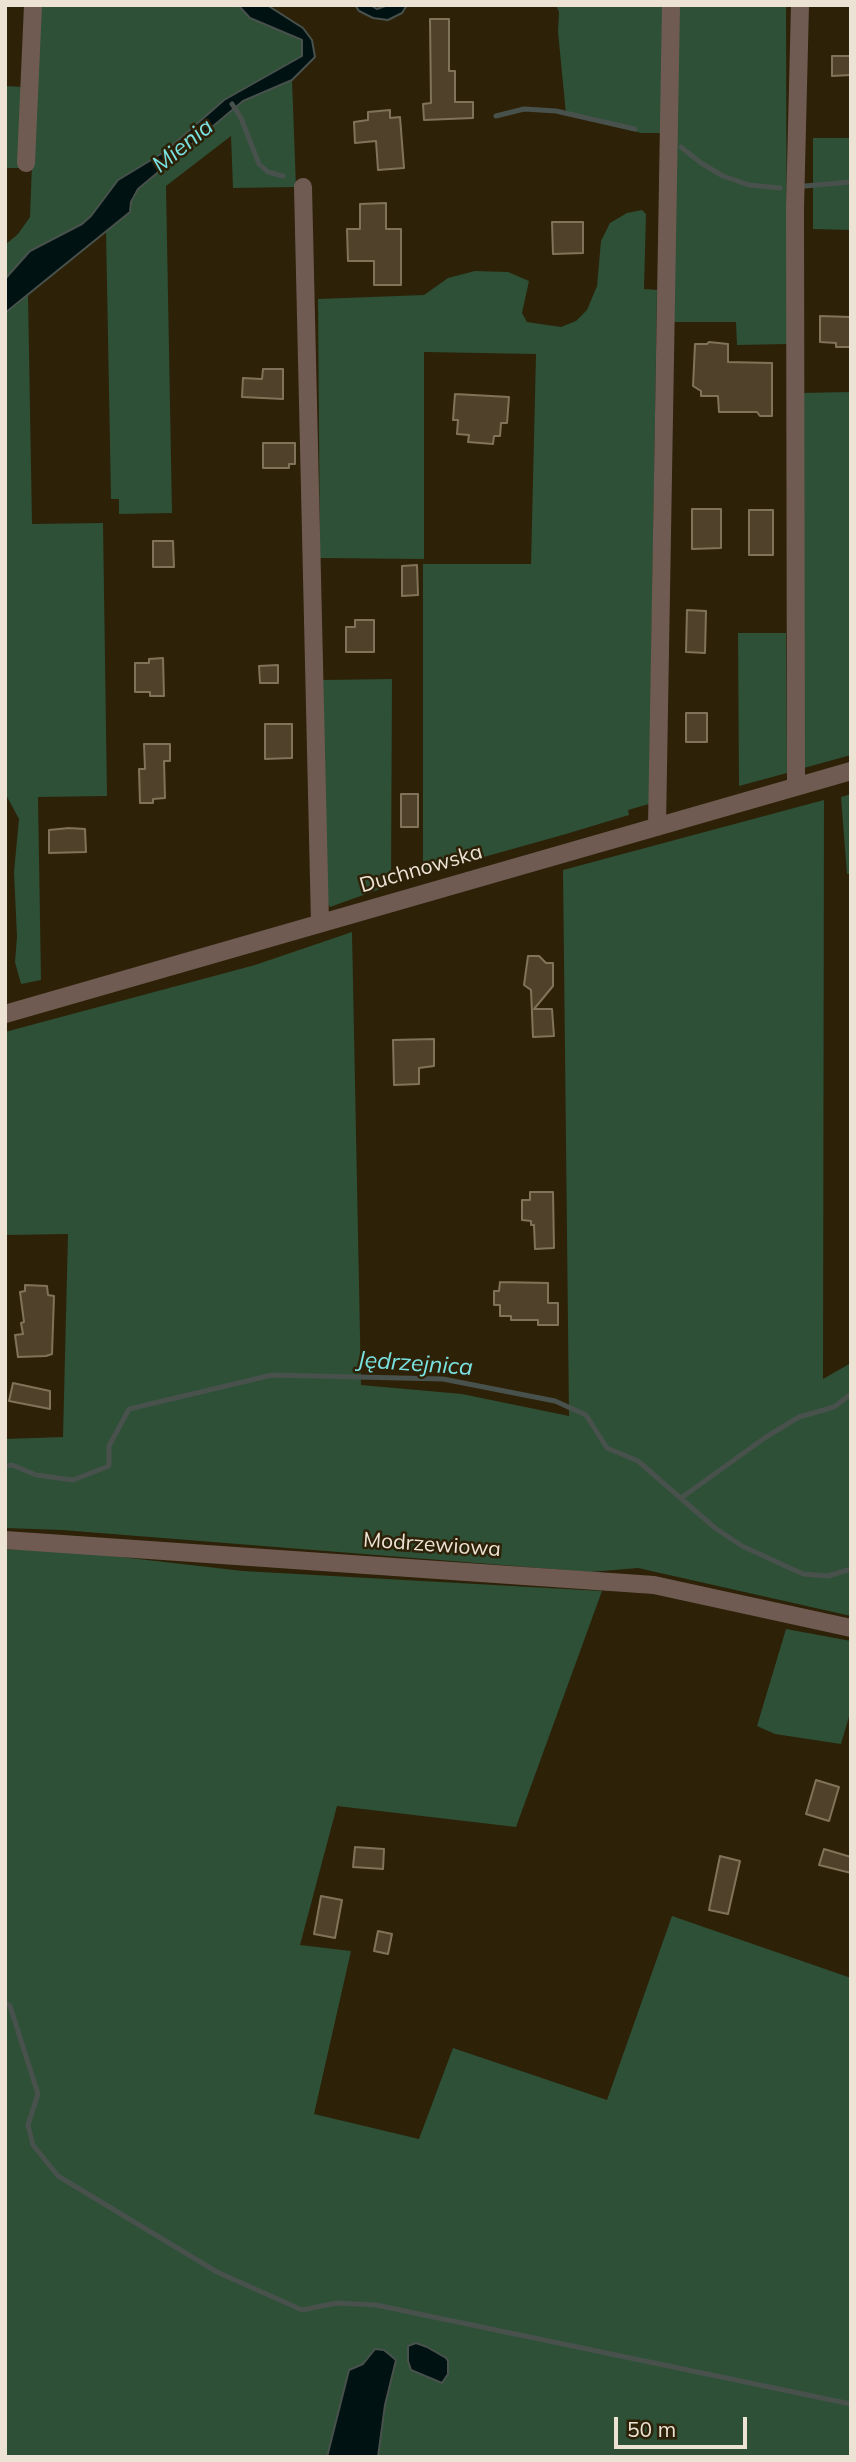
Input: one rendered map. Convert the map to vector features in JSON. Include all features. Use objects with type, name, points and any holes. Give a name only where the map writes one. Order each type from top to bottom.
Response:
[{"type":"street","points":[[26,163],[33,5]]},
{"type":"street","points":[[657,827],[671,5]]},
{"type":"street","points":[[796,787],[795,208],[800,5]]},
{"type":"street","points":[[303,187],[320,923]]},
{"type":"street","name":"Duchnowska","points":[[5,1014],[467,879],[851,771]]},
{"type":"street","name":"Modrzewiowa","points":[[5,1540],[483,1571],[654,1585],[851,1628]]},
{"type":"green space","points":[[38,5],[238,5],[250,18],[302,40],[304,49],[302,56],[224,100],[166,151],[118,180],[82,224],[30,251],[5,279],[5,245],[18,234],[30,217]]},
{"type":"green space","points":[[556,5],[663,5],[661,133],[641,133],[566,114],[558,32],[559,12]]},
{"type":"green space","points":[[678,5],[786,5],[787,344],[737,345],[736,322],[673,322]]},
{"type":"green space","points":[[292,80],[296,187],[233,188],[231,136],[166,186],[172,513],[119,514],[119,499],[111,499],[106,230],[130,212],[131,202],[138,189],[243,101]]},
{"type":"green space","points":[[5,86],[23,87],[19,168],[5,168]]},
{"type":"green space","points":[[813,138],[851,138],[851,230],[813,229]]},
{"type":"green space","points":[[642,210],[646,214],[644,289],[657,290],[649,804],[628,810],[629,815],[423,874],[423,564],[531,564],[536,354],[424,352],[424,559],[320,558],[318,299],[424,295],[448,278],[475,271],[508,272],[529,281],[522,313],[527,322],[561,327],[576,321],[587,310],[597,286],[601,241],[610,223],[627,213]]},
{"type":"green space","points":[[28,294],[32,524],[103,523],[107,796],[38,797],[41,980],[21,984],[15,962],[17,937],[14,872],[19,819],[5,793],[5,313]]},
{"type":"green space","points":[[851,392],[851,755],[800,769],[800,393]]},
{"type":"green space","points":[[738,633],[786,633],[787,773],[739,786]]},
{"type":"green space","points":[[392,679],[391,885],[330,907],[325,900],[323,680]]},
{"type":"green space","points":[[851,794],[851,874],[847,874],[841,797]]},
{"type":"green space","points":[[824,800],[823,1379],[851,1363],[851,1616],[638,1568],[590,1572],[62,1530],[5,1528],[5,1439],[63,1437],[68,1234],[5,1235],[5,1032],[255,965],[352,932],[361,1385],[462,1394],[569,1416],[563,870]]},
{"type":"green space","points":[[5,1549],[86,1553],[243,1571],[602,1591],[516,1827],[337,1806],[300,1945],[351,1951],[314,2114],[419,2139],[453,2048],[607,2100],[672,1916],[851,1978],[851,2457],[5,2457]]},
{"type":"green space","points":[[786,1629],[851,1641],[851,1710],[841,1744],[775,1734],[757,1726]]},
{"type":"water","name":"Mienia","points":[[238,5],[267,5],[303,28],[312,40],[315,57],[292,80],[243,101],[138,189],[131,202],[130,212],[5,313],[5,279],[30,251],[82,224],[118,180],[166,151],[224,100],[302,56],[302,40],[250,18]]},
{"type":"water","points":[[355,5],[370,5],[377,9],[388,5],[407,5],[402,13],[388,20],[373,18],[359,11]]},
{"type":"water","points":[[416,2343],[448,2361],[448,2374],[442,2383],[411,2370],[408,2346]]},
{"type":"water","points":[[375,2349],[384,2350],[396,2360],[385,2405],[378,2457],[327,2457],[349,2370],[363,2364]]},
{"type":"building","points":[[430,19],[449,19],[449,71],[455,71],[455,102],[473,102],[473,118],[424,120],[423,104],[431,103]]},
{"type":"building","points":[[832,56],[851,56],[851,75],[832,76]]},
{"type":"building","points":[[390,110],[390,118],[400,117],[404,168],[378,170],[376,141],[355,143],[354,122],[368,120],[368,112]]},
{"type":"building","points":[[386,203],[386,229],[401,229],[401,285],[374,285],[374,261],[348,261],[347,229],[360,229],[360,204]]},
{"type":"building","points":[[552,222],[583,222],[583,253],[553,254]]},
{"type":"building","points":[[820,316],[851,317],[851,347],[836,347],[836,343],[820,342]]},
{"type":"building","points":[[695,344],[728,344],[728,362],[772,363],[772,416],[760,416],[757,412],[719,412],[718,396],[701,396],[701,391],[693,386]]},
{"type":"building","points":[[263,369],[283,369],[283,399],[242,397],[243,378],[262,379]]},
{"type":"building","points":[[455,394],[509,397],[507,423],[501,423],[500,436],[494,436],[493,444],[468,442],[469,435],[457,434],[458,420],[453,420]]},
{"type":"building","points":[[263,443],[295,443],[295,464],[289,464],[289,468],[263,468]]},
{"type":"building","points":[[692,509],[721,509],[721,548],[692,549]]},
{"type":"building","points":[[749,510],[773,510],[773,555],[749,555]]},
{"type":"building","points":[[153,541],[173,541],[174,567],[153,567]]},
{"type":"building","points":[[417,565],[418,595],[402,596],[402,566]]},
{"type":"building","points":[[687,610],[706,611],[705,653],[686,652]]},
{"type":"building","points":[[355,620],[374,620],[374,652],[346,652],[346,627],[355,627]]},
{"type":"building","points":[[163,658],[164,696],[135,692],[135,663],[149,663],[149,659]]},
{"type":"building","points":[[278,665],[278,683],[260,683],[259,666]]},
{"type":"building","points":[[686,713],[707,713],[707,742],[686,742]]},
{"type":"building","points":[[265,724],[292,724],[292,758],[265,759]]},
{"type":"building","points":[[144,744],[170,744],[170,761],[164,761],[165,798],[153,799],[153,803],[140,803],[139,769],[145,769]]},
{"type":"building","points":[[401,794],[418,794],[418,827],[401,827]]},
{"type":"building","points":[[85,829],[86,852],[49,853],[49,830]]},
{"type":"building","points":[[528,956],[539,956],[546,963],[553,963],[553,986],[534,1009],[552,1009],[554,1036],[533,1037],[531,990],[524,985]]},
{"type":"building","points":[[434,1039],[434,1066],[419,1068],[419,1084],[394,1085],[393,1040]]},
{"type":"building","points":[[530,1192],[553,1192],[554,1248],[535,1249],[534,1225],[531,1225],[531,1221],[522,1220],[522,1200],[530,1200]]},
{"type":"building","points":[[500,1282],[548,1283],[548,1303],[558,1303],[558,1325],[538,1325],[538,1320],[511,1320],[511,1316],[500,1316],[500,1305],[494,1305],[494,1291],[499,1291]]},
{"type":"building","points":[[25,1285],[47,1286],[48,1295],[54,1296],[52,1354],[18,1357],[15,1335],[23,1334],[20,1292],[25,1291]]},
{"type":"building","points":[[13,1383],[50,1391],[50,1409],[9,1401]]},
{"type":"building","points":[[816,1780],[839,1787],[829,1821],[806,1814]]},
{"type":"building","points":[[355,1847],[384,1849],[383,1869],[353,1867]]},
{"type":"building","points":[[824,1849],[851,1857],[851,1873],[819,1865]]},
{"type":"building","points":[[720,1856],[740,1861],[728,1914],[709,1910]]},
{"type":"building","points":[[321,1896],[342,1900],[335,1938],[314,1934]]},
{"type":"building","points":[[378,1931],[392,1934],[388,1954],[374,1951]]},
{"type":"waterway","points":[[232,104],[241,118],[259,164],[268,172],[283,176]]},
{"type":"waterway","points":[[496,116],[524,109],[556,111],[635,129]]},
{"type":"waterway","points":[[681,147],[723,176],[749,185],[780,188]]},
{"type":"waterway","points":[[805,186],[851,182]]},
{"type":"waterway","name":"Jędrzejnica","points":[[5,1466],[12,1465],[36,1475],[73,1480],[109,1466],[109,1446],[129,1409],[272,1375],[443,1379],[555,1401],[586,1415],[607,1448],[638,1461],[715,1528],[742,1546],[803,1574],[828,1576],[851,1569]]},
{"type":"waterway","points":[[681,1498],[766,1437],[799,1417],[834,1407],[851,1394]]},
{"type":"waterway","points":[[5,2002],[10,2006],[38,2094],[28,2125],[33,2145],[58,2176],[217,2272],[302,2310],[337,2303],[376,2305],[851,2404]]}]
